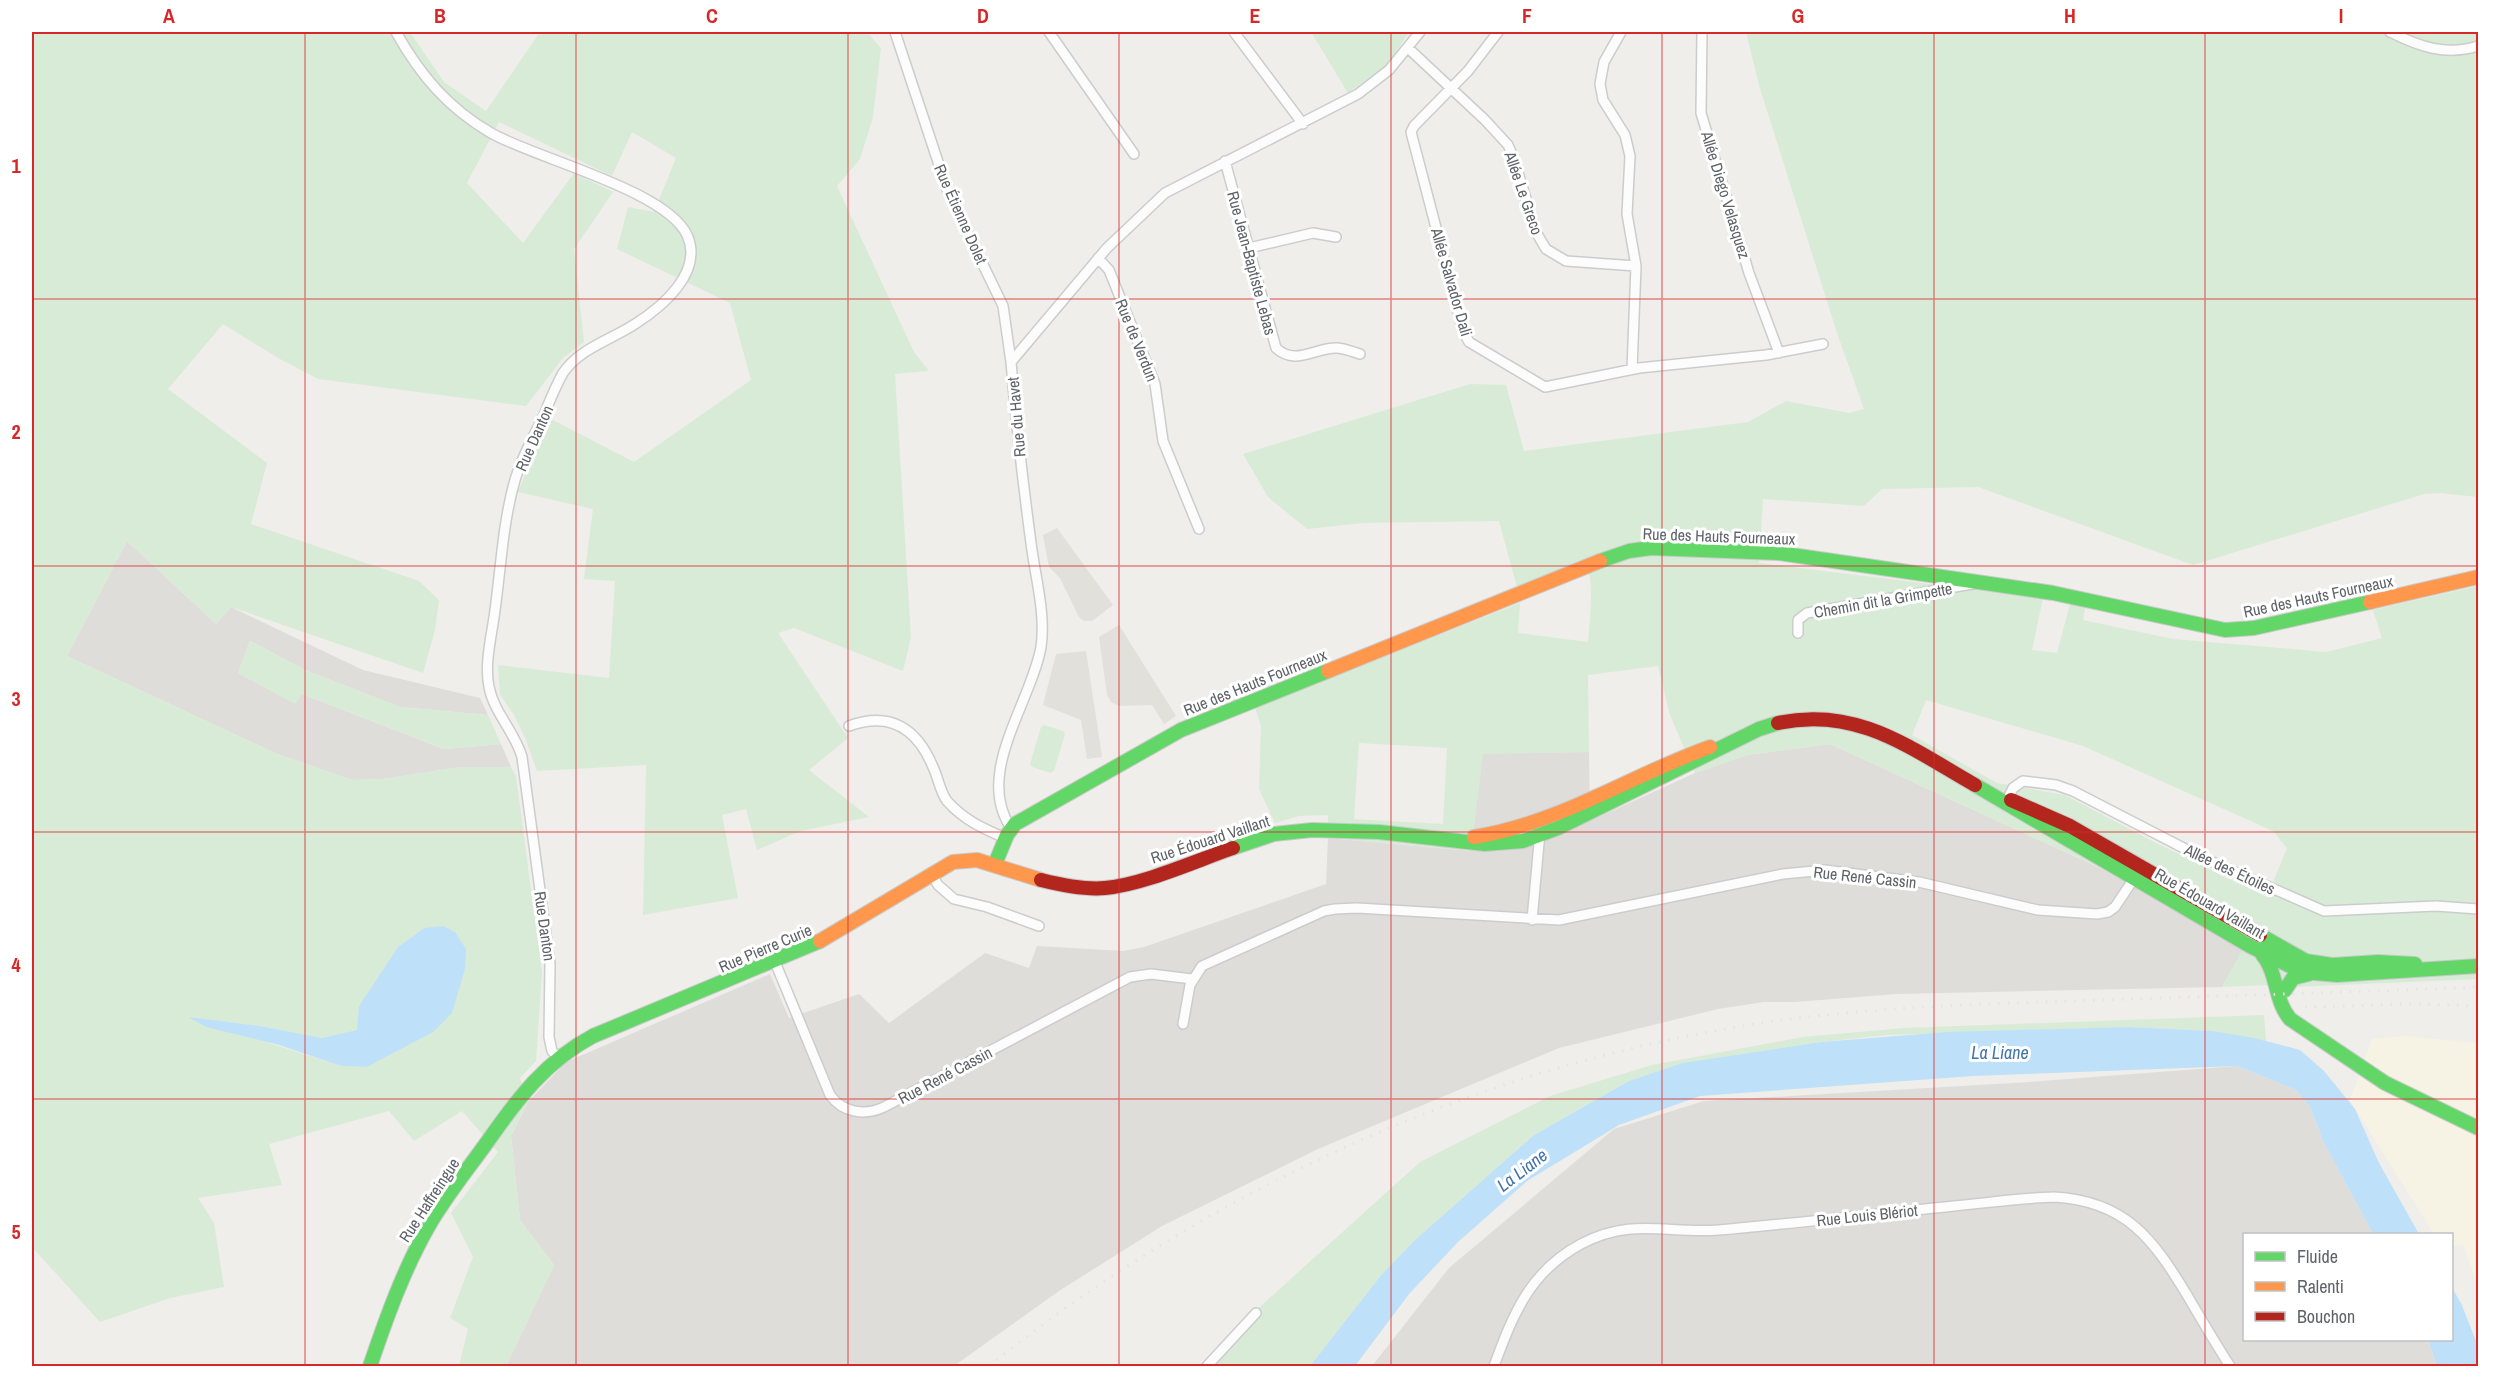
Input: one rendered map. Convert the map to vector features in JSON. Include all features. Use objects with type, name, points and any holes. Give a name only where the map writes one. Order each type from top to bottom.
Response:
[{"type":"street","name":"Rue Danton","points":[[396,32],[434,89],[462,113],[510,142],[602,178],[638,195],[675,219],[685,230],[690,245],[691,255],[687,271],[669,297],[637,323],[578,358],[564,373],[519,468],[508,516],[488,678],[496,706],[516,741],[522,757],[550,964],[550,1046],[557,1056]]},
{"type":"street","name":"Rue Étienne Dolet","points":[[895,32],[948,192],[1004,306],[1011,362]]},
{"type":"street","points":[[1049,32],[1134,153]]},
{"type":"street","points":[[1234,32],[1303,124]]},
{"type":"street","name":"Rue du Havet","points":[[1008,833],[998,798],[998,775],[1035,669],[1042,635],[1040,604],[1019,457],[1011,362],[1098,258],[1165,193],[1352,98],[1383,75],[1420,32]]},
{"type":"street","name":"Allée Salvador Dali","points":[[1498,32],[1472,67],[1414,126],[1412,132],[1466,339],[1545,387],[1632,369],[1779,353],[1823,344]]},
{"type":"street","points":[[1622,32],[1604,62],[1600,84],[1604,100],[1622,130],[1628,146],[1630,162],[1627,214],[1636,266],[1632,369]]},
{"type":"street","name":"Allée Diego Velasquez","points":[[1702,32],[1701,113],[1749,273],[1779,353]]},
{"type":"street","points":[[2390,32],[2415,44],[2437,50],[2457,51],[2478,46]]},
{"type":"street","name":"Allée Le Greco","points":[[1408,48],[1496,131],[1510,149],[1536,232],[1546,249],[1566,261],[1636,266]]},
{"type":"street","name":"Rue Jean-Baptiste Lebas","points":[[1226,161],[1271,337],[1279,351],[1288,356],[1298,357],[1338,348],[1360,354]]},
{"type":"street","points":[[1249,248],[1308,234],[1336,237]]},
{"type":"street","name":"Rue de Verdun","points":[[1098,258],[1109,270],[1155,384],[1163,441],[1199,529]]},
{"type":"street","name":"Rue des Hauts Fourneaux","points":[[1008,833],[1088,781],[1190,726],[1629,551],[1660,547],[1778,553],[2061,594],[2214,629],[2231,630],[2254,628],[2478,577]]},
{"type":"street","name":"Chemin dit la Grimpette","points":[[1798,633],[1798,620],[1808,612],[1983,581]]},
{"type":"street","points":[[849,726],[876,719],[890,722],[909,731],[923,745],[945,799],[970,823],[1008,833],[995,864]]},
{"type":"street","name":"Rue Édouard Vaillant","points":[[1440,839],[1499,834],[1541,821],[1672,760],[1741,737],[1766,726],[1793,719],[1845,720],[1890,736],[2137,873],[2272,943],[2314,969]]},
{"type":"street","name":"Rue Édouard Vaillant","points":[[995,864],[1059,885],[1104,888],[1133,882],[1267,837],[1292,831],[1332,830],[1491,845],[1513,843],[1539,836],[1700,760],[1741,737]]},
{"type":"street","name":"Allée des Étoiles","points":[[2007,802],[2013,788],[2023,781],[2062,786],[2201,857],[2324,911],[2446,906],[2478,909]]},
{"type":"street","points":[[1532,920],[1541,821]]},
{"type":"street","name":"Rue Pierre Curie","points":[[544,1068],[557,1056],[600,1033],[776,962],[829,937],[931,873],[959,860],[977,860],[995,864]]},
{"type":"street","name":"Rue René Cassin","points":[[776,962],[830,1095],[841,1107],[863,1112],[885,1107],[1130,977],[1151,974],[1192,979],[1206,964],[1330,909],[1349,908],[1532,920],[1565,920],[1783,874],[1825,870],[1919,882],[2044,911],[2097,914],[2115,908],[2137,873]]},
{"type":"street","points":[[931,873],[938,885],[951,898],[987,907],[1039,926]]},
{"type":"street","name":"Rue Édouard Vaillant","points":[[2137,873],[2250,946],[2283,974],[2314,969],[2402,972],[2478,966]]},
{"type":"street","points":[[2272,943],[2283,974],[2282,1009],[2286,1015],[2385,1083],[2478,1128]]},
{"type":"street","points":[[2250,946],[2283,974],[2295,977],[2314,969]]},
{"type":"street","points":[[1183,1024],[1192,979]]},
{"type":"street","name":"Rue Haffreingue","points":[[370,1366],[396,1295],[429,1226],[517,1100],[544,1068]]},
{"type":"street","name":"Rue Louis Blériot","points":[[1494,1366],[1516,1310],[1533,1285],[1566,1253],[1588,1240],[1610,1232],[1643,1227],[1719,1230],[2054,1197],[2096,1204],[2118,1215],[2144,1233],[2167,1263],[2230,1366]]},
{"type":"street","points":[[1206,1366],[1256,1313]]},
{"type":"shaded area","points":[[1057,528],[1113,605],[1092,621],[1084,621],[1079,617],[1060,578],[1049,567],[1043,535]]},
{"type":"shaded area","points":[[127,541],[216,624],[231,607],[363,670],[480,698],[488,715],[400,707],[305,670],[250,641],[238,673],[295,703],[302,694],[444,749],[501,744],[511,767],[461,767],[383,779],[352,780],[275,753],[67,656]]},
{"type":"shaded area","points":[[1119,625],[1176,716],[1164,724],[1152,705],[1119,706],[1111,702],[1107,695],[1099,637]]},
{"type":"shaded area","points":[[1086,651],[1102,757],[1087,759],[1081,720],[1043,705],[1056,654]]},
{"type":"shaded area","points":[[1830,744],[2102,869],[2244,949],[2222,987],[1896,994],[1795,1002],[1764,1002],[1718,1009],[1559,1048],[1318,1149],[1162,1226],[1059,1291],[954,1366],[506,1366],[554,1265],[520,1220],[511,1136],[528,1102],[566,1062],[770,974],[789,1018],[859,994],[889,1023],[985,953],[1029,968],[1037,946],[1123,951],[1144,947],[1326,884],[1328,838],[1471,851],[1482,753],[1589,752],[1590,821],[1695,773],[1747,755]]},
{"type":"shaded area","points":[[2405,1036],[2478,1043],[2478,1287],[2463,1244],[2453,1247],[2453,1233],[2433,1233],[2350,1100],[2372,1039]]},
{"type":"shaded area","points":[[2237,1066],[2296,1090],[2310,1107],[2323,1141],[2372,1233],[2243,1233],[2243,1341],[2428,1341],[2437,1366],[1372,1366],[1449,1268],[1614,1129],[1704,1101],[2030,1082]]},
{"type":"green space","points":[[32,32],[410,32],[444,82],[486,111],[540,32],[867,32],[881,48],[873,117],[860,159],[837,186],[914,352],[929,371],[895,374],[911,637],[903,671],[794,628],[778,633],[848,738],[809,770],[869,817],[801,831],[757,850],[746,809],[722,815],[738,898],[643,915],[646,765],[537,771],[514,715],[500,695],[498,665],[609,678],[615,581],[584,579],[593,509],[518,492],[547,417],[634,462],[751,380],[730,303],[617,249],[628,207],[654,212],[676,158],[632,132],[612,176],[499,122],[467,183],[523,243],[574,173],[613,192],[574,249],[584,342],[563,358],[526,406],[318,379],[278,358],[223,324],[168,389],[267,463],[251,524],[419,581],[439,600],[435,630],[423,673],[231,607],[216,624],[127,541],[67,656],[275,753],[352,780],[383,779],[461,767],[511,767],[516,776],[542,972],[536,1061],[520,1078],[528,1102],[511,1136],[520,1220],[554,1265],[506,1366],[459,1366],[468,1329],[450,1318],[473,1257],[451,1213],[498,1152],[462,1111],[414,1141],[389,1111],[269,1144],[282,1185],[198,1198],[214,1223],[224,1287],[170,1298],[100,1322],[32,1247]],"holes":[[[424,928],[465,969],[399,1050],[367,1067],[341,1066],[190,1018],[260,1026],[322,1038],[358,1030],[359,1006],[398,947]]]},
{"type":"green space","points":[[1311,32],[1409,32],[1387,65],[1348,93]]},
{"type":"green space","points":[[1746,32],[2478,32],[2478,497],[2440,493],[2424,494],[2193,565],[1978,487],[1882,489],[1864,506],[1763,499],[1759,563],[2043,598],[2032,650],[2057,653],[2070,604],[2085,608],[2083,620],[2173,639],[2326,652],[2382,638],[2373,610],[2478,586],[2478,979],[2294,987],[2270,985],[2222,987],[2243,949],[2102,869],[1830,744],[1747,755],[1695,773],[1670,715],[1658,666],[1588,675],[1589,752],[1483,754],[1471,851],[1328,838],[1328,815],[1299,816],[1275,823],[1259,789],[1261,726],[1255,708],[1520,603],[1518,633],[1588,642],[1590,578],[1585,558],[1517,587],[1499,521],[1363,523],[1307,529],[1268,497],[1243,454],[1470,384],[1506,385],[1524,451],[1748,422],[1786,401],[1849,413],[1864,409],[1837,333],[1759,85]],"holes":[[[1926,700],[2083,746],[2273,831],[2287,848],[2267,897],[2154,842],[2065,795],[1997,783],[1912,735]],[[1359,743],[1447,748],[1443,824],[1354,819]]]},
{"type":"green space","points":[[250,641],[305,670],[400,707],[488,715],[501,744],[445,749],[302,694],[295,704],[238,673]]},
{"type":"green space","points":[[1044,725],[1063,731],[1065,734],[1054,771],[1051,773],[1032,767],[1030,764],[1041,727]]},
{"type":"green space","points":[[2264,1015],[2266,1041],[2213,1031],[2128,1027],[1886,1035],[1821,1042],[1682,1063],[1629,1081],[1534,1135],[1416,1239],[1382,1274],[1310,1366],[1203,1366],[1232,1332],[1420,1162],[1550,1096],[1652,1065],[1803,1037],[1904,1028]]},
{"type":"water","points":[[443,926],[455,932],[466,949],[465,969],[452,1013],[433,1032],[367,1067],[341,1066],[279,1045],[206,1027],[188,1017],[260,1026],[322,1038],[357,1030],[359,1006],[398,947],[424,928]]},
{"type":"water","name":"La Liane","points":[[2128,1027],[2213,1031],[2254,1038],[2300,1050],[2324,1071],[2355,1109],[2379,1163],[2418,1233],[2372,1233],[2323,1141],[2310,1107],[2296,1090],[2237,1066],[1973,1076],[1700,1096],[1619,1125],[1527,1181],[1458,1242],[1409,1294],[1355,1366],[1310,1366],[1382,1274],[1416,1239],[1534,1135],[1629,1081],[1682,1063],[1821,1042],[1947,1032]]},
{"type":"water","points":[[2453,1290],[2461,1303],[2478,1346],[2478,1366],[2437,1366],[2428,1341],[2453,1341]]},
{"type":"railway","points":[[989,1366],[1075,1301],[1166,1242],[1261,1188],[1359,1141],[1460,1100],[1564,1066],[1669,1040],[1776,1021],[1856,1012],[1978,1004],[2478,987]]},
{"type":"railway","points":[[2305,1007],[2412,1004],[2478,1006]]},
{"type":"traffic: fast","points":[[1600,561],[1629,551],[1651,548],[1778,553],[2053,593],[2225,630],[2254,628],[2370,602]]},
{"type":"traffic: fast","points":[[995,864],[1007,835],[1015,824],[1181,730],[1328,671]]},
{"type":"traffic: fast","points":[[1233,848],[1274,834],[1312,830],[1379,832],[1485,844],[1523,841],[1558,828],[1759,729],[1778,723]]},
{"type":"traffic: fast","points":[[1975,785],[2250,946],[2302,972],[2337,975],[2478,966]]},
{"type":"traffic: fast","points":[[2260,935],[2306,961],[2332,965],[2378,962],[2415,964]]},
{"type":"traffic: fast","points":[[370,1366],[403,1278],[435,1216],[510,1110],[547,1069],[593,1036],[820,941]]},
{"type":"traffic: fast","points":[[2262,954],[2271,970],[2281,1004],[2290,1019],[2385,1083],[2478,1128]]},
{"type":"traffic: fast","points":[[2285,990],[2293,978],[2309,974]]},
{"type":"traffic: slow","points":[[1328,671],[1600,561]]},
{"type":"traffic: slow","points":[[2370,602],[2478,577]]},
{"type":"traffic: slow","points":[[1474,837],[1506,830],[1566,810],[1710,747]]},
{"type":"traffic: slow","points":[[820,941],[953,862],[977,860],[1041,880]]},
{"type":"traffic: jam","points":[[1778,723],[1806,719],[1833,720],[1858,725],[1905,745],[1975,785]]},
{"type":"traffic: jam","points":[[2011,800],[2070,826],[2260,935]]},
{"type":"traffic: jam","points":[[1041,880],[1089,888],[1120,886],[1153,877],[1233,848]]}]
